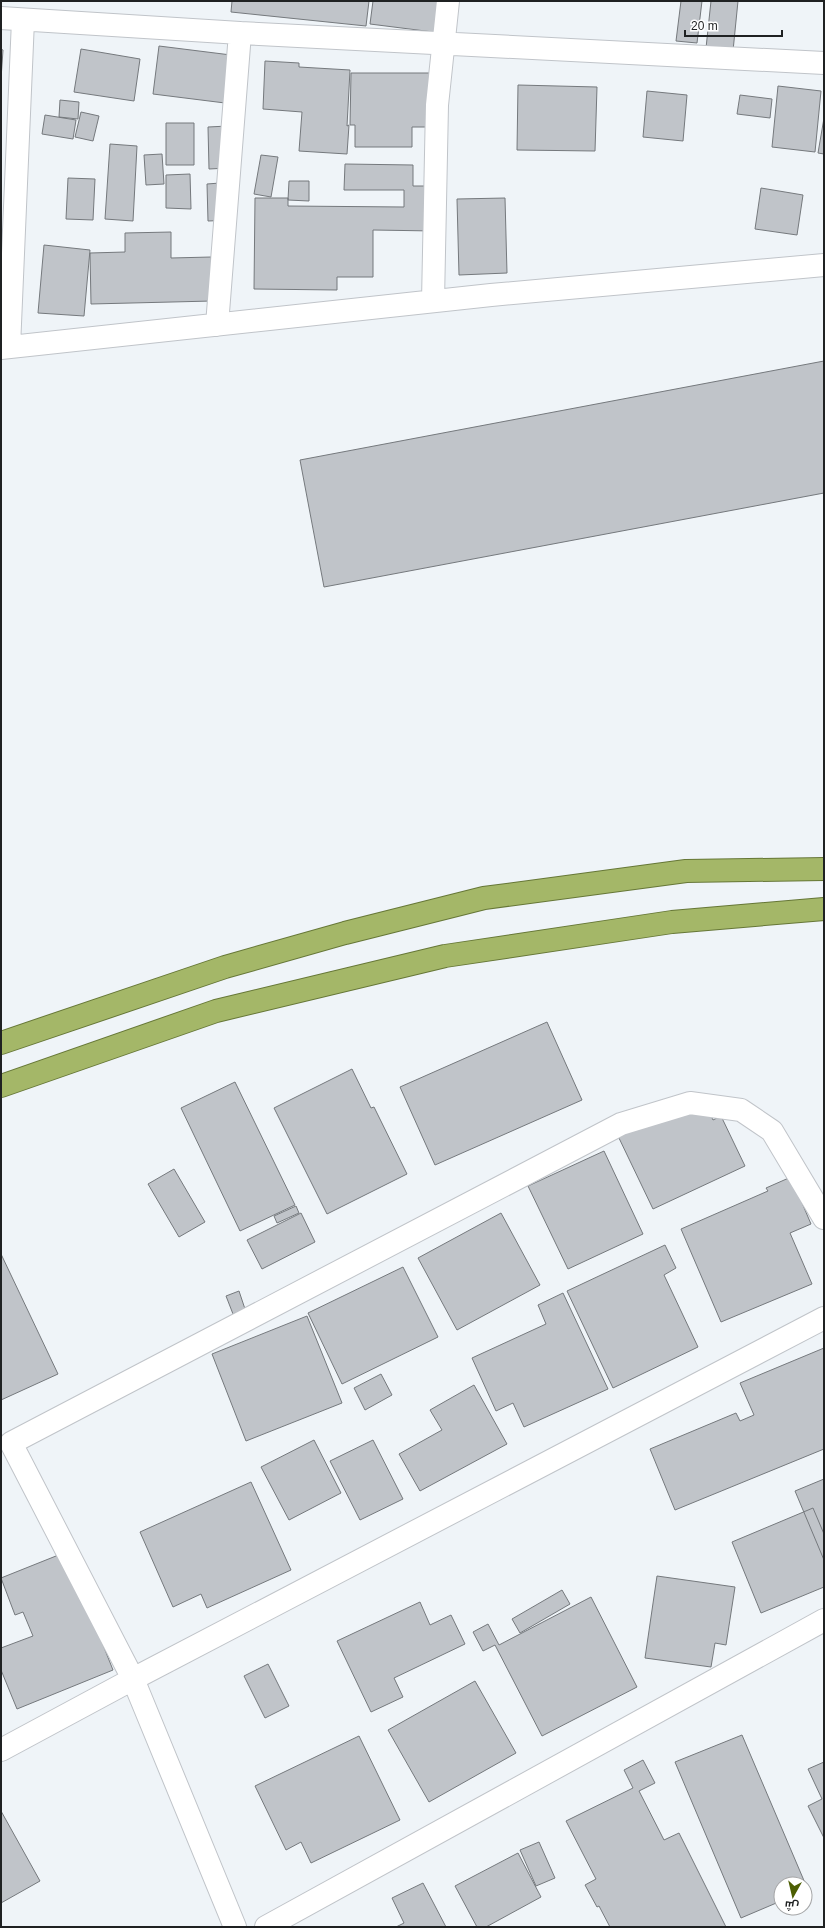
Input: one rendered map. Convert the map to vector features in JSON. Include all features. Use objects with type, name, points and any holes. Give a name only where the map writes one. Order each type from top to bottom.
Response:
[{"type":"highway","points":[[1,1043],[225,967],[345,933],[484,898],[686,871],[824,869]]},
{"type":"highway","points":[[1,1086],[216,1011],[446,956],[672,922],[824,909]]},
{"type":"street","points":[[432,301],[437,104],[442,42],[448,1]]},
{"type":"street","points":[[1,18],[240,33],[824,62]]},
{"type":"street","points":[[23,20],[5,348],[432,301],[824,265]]},
{"type":"street","points":[[217,325],[240,33]]},
{"type":"street","points":[[235,1927],[133,1679],[6,1446],[622,1124],[690,1103],[741,1110],[772,1130],[824,1218]]},
{"type":"street","points":[[1,1750],[133,1679],[824,1318]]},
{"type":"street","points":[[266,1927],[824,1620]]},
{"type":"building","points":[[232,1],[369,1],[366,26],[231,12]]},
{"type":"building","points":[[373,1],[445,1],[441,33],[370,24]]},
{"type":"building","points":[[681,1],[702,1],[697,43],[676,41]]},
{"type":"building","points":[[711,1],[738,1],[733,51],[706,48]]},
{"type":"building","points":[[159,46],[239,56],[233,104],[153,94]]},
{"type":"building","points":[[1,49],[3,50],[1,79]]},
{"type":"building","points":[[81,49],[140,59],[134,101],[74,92]]},
{"type":"building","points":[[265,61],[299,63],[299,67],[350,70],[347,154],[299,151],[302,112],[263,109]]},
{"type":"building","points":[[351,73],[436,73],[436,127],[412,127],[412,147],[355,147],[355,125],[350,125]]},
{"type":"building","points":[[518,85],[597,87],[595,151],[517,150]]},
{"type":"building","points":[[778,86],[821,91],[815,152],[772,147]]},
{"type":"building","points":[[647,91],[687,95],[683,141],[643,137]]},
{"type":"building","points":[[740,95],[772,99],[770,118],[737,114]]},
{"type":"building","points":[[60,100],[79,102],[78,119],[59,117]]},
{"type":"building","points":[[81,112],[99,116],[93,141],[75,137]]},
{"type":"building","points":[[45,115],[76,120],[73,139],[42,134]]},
{"type":"building","points":[[824,118],[824,154],[818,153]]},
{"type":"building","points":[[166,123],[194,123],[194,165],[166,165]]},
{"type":"building","points":[[228,126],[229,168],[209,169],[208,127]]},
{"type":"building","points":[[110,144],[137,146],[133,221],[105,219]]},
{"type":"building","points":[[162,154],[164,184],[146,185],[144,155]]},
{"type":"building","points":[[261,155],[278,157],[271,197],[254,194]]},
{"type":"building","points":[[345,164],[413,165],[413,186],[435,186],[434,231],[373,230],[373,277],[337,277],[337,290],[254,289],[255,198],[288,198],[288,206],[404,207],[404,190],[344,190]]},
{"type":"building","points":[[190,174],[191,209],[166,208],[166,175]]},
{"type":"building","points":[[68,178],[95,179],[93,220],[66,219]]},
{"type":"building","points":[[289,181],[309,181],[309,201],[288,200]]},
{"type":"building","points":[[233,182],[234,220],[208,221],[207,184]]},
{"type":"building","points":[[761,188],[803,195],[797,235],[755,229]]},
{"type":"building","points":[[505,198],[507,273],[459,275],[457,199]]},
{"type":"building","points":[[171,232],[171,258],[211,257],[212,301],[91,304],[90,253],[125,252],[125,233]]},
{"type":"building","points":[[44,245],[90,250],[84,316],[38,313]]},
{"type":"building","points":[[824,361],[824,493],[324,587],[300,460]]},
{"type":"building","points":[[547,1022],[582,1100],[435,1165],[400,1087]]},
{"type":"building","points":[[352,1069],[371,1108],[374,1107],[407,1174],[327,1214],[274,1108]]},
{"type":"building","points":[[235,1082],[295,1205],[240,1231],[181,1108]]},
{"type":"building","points":[[702,1097],[713,1120],[721,1116],[745,1166],[653,1209],[618,1136]]},
{"type":"building","points":[[604,1151],[643,1234],[568,1269],[528,1186]]},
{"type":"building","points":[[174,1169],[205,1222],[179,1237],[148,1184]]},
{"type":"building","points":[[791,1177],[811,1224],[790,1233],[812,1284],[721,1322],[681,1229],[768,1191],[766,1188]]},
{"type":"building","points":[[296,1206],[299,1213],[277,1223],[274,1216]]},
{"type":"building","points":[[301,1213],[315,1242],[262,1269],[247,1240]]},
{"type":"building","points":[[501,1213],[540,1285],[457,1330],[418,1258]]},
{"type":"building","points":[[665,1245],[676,1268],[664,1275],[698,1347],[613,1388],[567,1291]]},
{"type":"building","points":[[1,1254],[58,1374],[1,1400]]},
{"type":"building","points":[[403,1267],[438,1337],[342,1384],[308,1313]]},
{"type":"building","points":[[239,1291],[245,1309],[233,1314],[226,1296]]},
{"type":"building","points":[[563,1293],[608,1389],[524,1427],[513,1403],[496,1411],[472,1358],[546,1324],[538,1305]]},
{"type":"building","points":[[307,1316],[342,1403],[246,1441],[212,1354]]},
{"type":"building","points":[[824,1348],[824,1449],[675,1510],[650,1449],[736,1413],[740,1421],[754,1415],[740,1383]]},
{"type":"building","points":[[381,1374],[392,1395],[365,1410],[354,1388]]},
{"type":"building","points":[[474,1385],[507,1444],[420,1491],[399,1454],[442,1430],[430,1410]]},
{"type":"building","points":[[314,1440],[341,1493],[289,1520],[261,1467]]},
{"type":"building","points":[[373,1440],[403,1499],[360,1520],[330,1461]]},
{"type":"building","points":[[824,1479],[824,1560],[795,1491]]},
{"type":"building","points":[[251,1482],[291,1570],[207,1608],[201,1594],[173,1607],[140,1532]]},
{"type":"building","points":[[813,1508],[824,1534],[824,1587],[761,1613],[732,1542]]},
{"type":"building","points":[[66,1552],[113,1670],[17,1709],[1,1670],[1,1648],[33,1636],[23,1612],[15,1615],[1,1578]]},
{"type":"building","points":[[657,1576],[735,1587],[726,1645],[715,1643],[711,1667],[645,1658]]},
{"type":"building","points":[[562,1590],[570,1604],[520,1633],[512,1619]]},
{"type":"building","points":[[591,1597],[637,1687],[542,1736],[495,1645],[483,1651],[473,1632],[488,1624],[499,1645]]},
{"type":"building","points":[[420,1602],[430,1625],[451,1615],[465,1644],[394,1678],[403,1697],[371,1712],[337,1641]]},
{"type":"building","points":[[268,1664],[289,1706],[265,1718],[244,1676]]},
{"type":"building","points":[[475,1681],[516,1753],[429,1802],[388,1730]]},
{"type":"building","points":[[742,1735],[802,1876],[773,1876],[773,1904],[741,1918],[675,1762]]},
{"type":"building","points":[[359,1736],[400,1820],[311,1863],[301,1842],[286,1850],[255,1786]]},
{"type":"building","points":[[643,1760],[655,1783],[639,1791],[664,1840],[679,1833],[726,1927],[610,1927],[599,1906],[597,1907],[585,1885],[596,1879],[566,1821],[633,1788],[624,1770]]},
{"type":"building","points":[[824,1762],[824,1838],[808,1806],[822,1799],[808,1769]]},
{"type":"building","points":[[1,1811],[40,1881],[1,1903]]},
{"type":"building","points":[[539,1842],[555,1878],[536,1886],[520,1850]]},
{"type":"building","points":[[518,1853],[541,1897],[486,1927],[477,1927],[455,1886]]},
{"type":"building","points":[[423,1883],[446,1927],[396,1927],[404,1923],[392,1898]]}]
